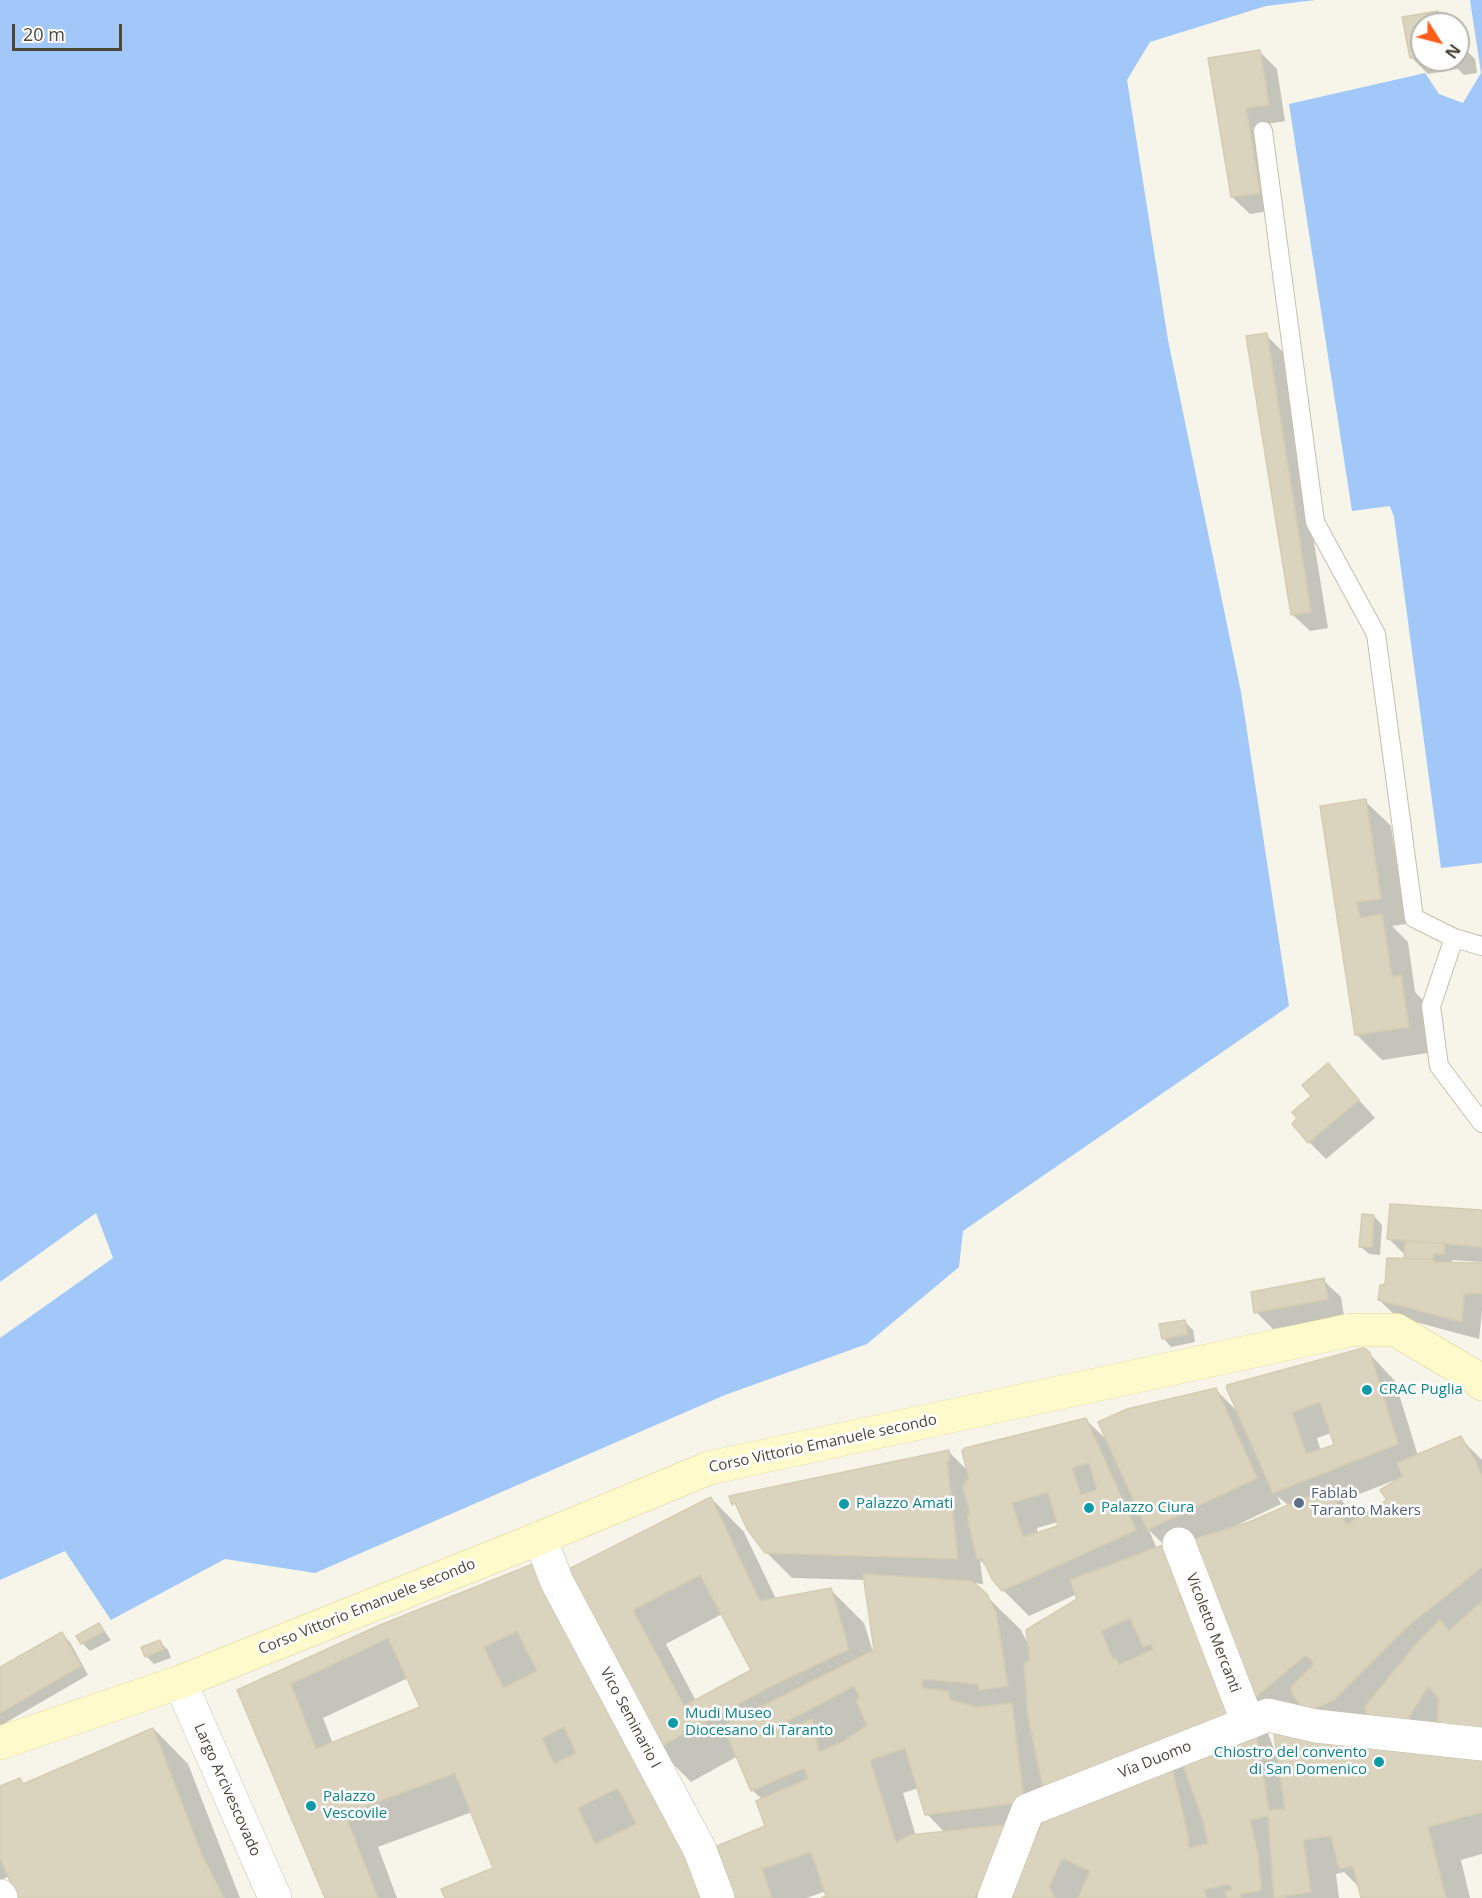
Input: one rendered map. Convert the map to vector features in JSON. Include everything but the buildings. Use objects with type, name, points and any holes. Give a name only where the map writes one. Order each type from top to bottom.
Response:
[{"type":"main road","name":"Corso Vittorio Emanuele secondo","points":[[0,1743],[180,1682],[709,1468],[1351,1330],[1396,1329],[1472,1374],[1482,1384]]},
{"type":"street","name":"Vico Seminario I","points":[[540,1538],[556,1582],[700,1850],[718,1898]]},
{"type":"street","name":"Vicoletto Mercanti","points":[[1179,1544],[1248,1723]]},
{"type":"street","name":"Largo Arcivescovado","points":[[180,1682],[275,1898]]},
{"type":"street","name":"Via Duomo","points":[[994,1898],[1028,1810],[1268,1714],[1316,1726],[1482,1744]]},
{"type":"lane","points":[[1263,131],[1315,522],[1376,634],[1414,918],[1454,938],[1482,946]]},
{"type":"lane","points":[[1454,938],[1431,1006],[1439,1066],[1482,1123]]},
{"type":"water","points":[[0,0],[1316,0],[1266,6],[1150,42],[1127,80],[1168,340],[1241,692],[1289,1006],[963,1231],[959,1267],[867,1344],[725,1395],[315,1573],[225,1559],[111,1620],[65,1551],[0,1580],[0,1338],[113,1258],[96,1213],[0,1282]]},
{"type":"water","points":[[1470,0],[1482,0],[1482,863],[1441,868],[1394,517],[1390,506],[1352,511],[1289,104],[1425,73],[1439,94],[1463,103],[1481,73]]},
{"type":"place","name":"CRAC Puglia","points":[[1367,1390]]},
{"type":"place","name":"Fablab Taranto Makers","points":[[1299,1503]]},
{"type":"place","name":"Palazzo Amati","points":[[844,1504]]},
{"type":"place","name":"Palazzo Ciura","points":[[1089,1508]]},
{"type":"place","name":"Mudi Museo Diocesano di Taranto","points":[[673,1723]]},
{"type":"place","name":"Chiostro del convento di San Domenico","points":[[1379,1762]]},
{"type":"place","name":"Palazzo Vescovile","points":[[311,1806]]}]
